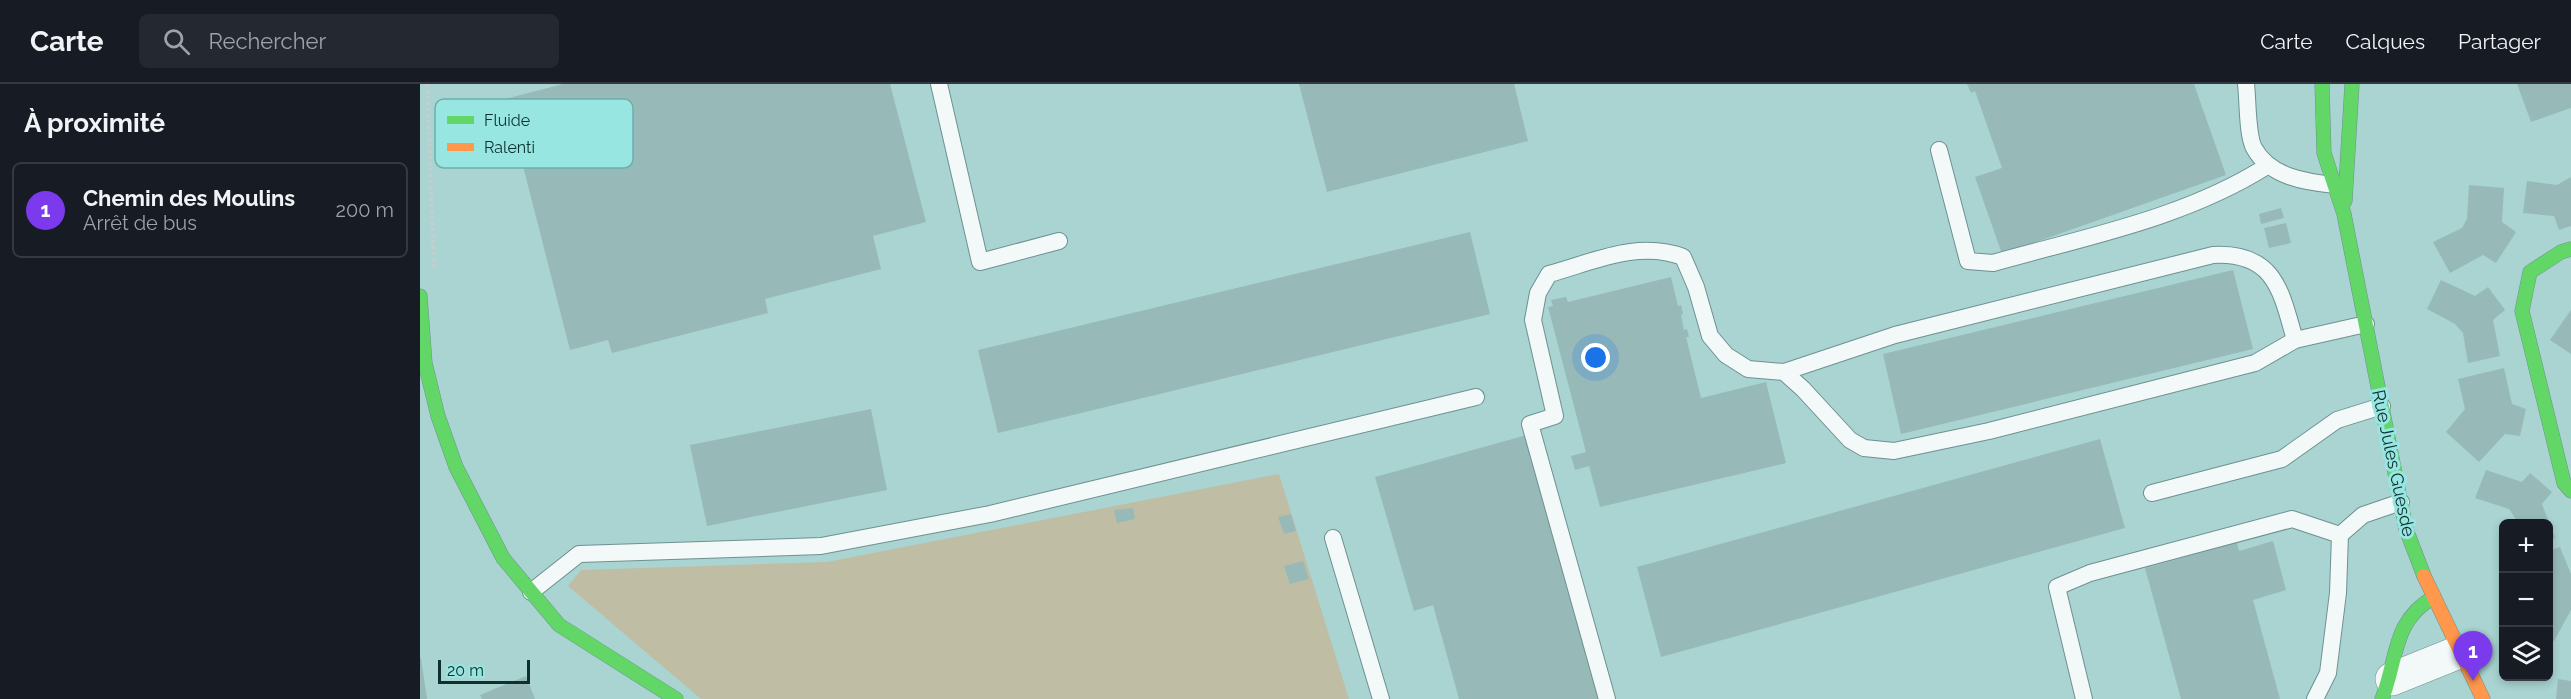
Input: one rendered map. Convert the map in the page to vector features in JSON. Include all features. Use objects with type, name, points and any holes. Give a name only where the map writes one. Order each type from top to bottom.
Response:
[{"type":"street","name":"Rue Jules Guesde","points":[[2322,84],[2324,153],[2344,214],[2401,502],[2418,562],[2483,699]]},
{"type":"street","name":"Rue Jules Guesde","points":[[2344,214],[2352,84]]},
{"type":"street","points":[[2571,249],[2561,252],[2530,273],[2522,311],[2564,483],[2571,491]]},
{"type":"street","points":[[420,296],[425,363],[438,416],[456,467],[502,558],[559,625],[671,698]]},
{"type":"street","points":[[2387,689],[2397,648],[2414,609],[2434,597]]},
{"type":"street","points":[[2387,689],[2459,652]]},
{"type":"lane","points":[[939,84],[980,262],[1059,241]]},
{"type":"lane","points":[[2246,84],[2253,147],[2268,166],[2301,182],[2335,185]]},
{"type":"lane","points":[[1939,150],[1968,261],[1993,263],[2177,210],[2240,183],[2268,166]]},
{"type":"lane","points":[[1607,699],[1530,424],[1555,416],[1533,320],[1538,292],[1549,274],[1637,249],[1665,250],[1683,257],[1696,287],[1710,336],[1726,355],[1748,369],[1784,372],[1894,335],[2213,255],[2229,254],[2248,258],[2264,267],[2281,290],[2295,340]]},
{"type":"lane","points":[[1784,372],[1850,440],[1864,448],[1894,451],[1989,430],[2255,363],[2295,340],[2366,324]]},
{"type":"lane","points":[[531,592],[579,554],[821,546],[990,514],[1476,397]]},
{"type":"lane","points":[[2152,493],[2282,459],[2337,420],[2382,406]]},
{"type":"lane","points":[[2315,699],[2328,673],[2338,593],[2340,535],[2363,515],[2401,502]]},
{"type":"lane","points":[[2084,699],[2057,587],[2090,573],[2292,519],[2340,535]]},
{"type":"lane","points":[[1333,538],[1381,699]]},
{"type":"path","points":[[427,84],[434,276]]},
{"type":"green space","points":[[1279,474],[1349,699],[701,699],[568,586],[581,570],[827,562]]},
{"type":"building","points":[[563,84],[890,84],[926,222],[873,236],[881,269],[765,299],[768,313],[612,353],[608,340],[570,350],[524,168],[633,168],[633,99],[505,99]]},
{"type":"building","points":[[1299,84],[1514,84],[1528,141],[1327,192]]},
{"type":"building","points":[[1967,84],[2194,84],[2226,175],[2002,254],[1975,177],[2002,168],[1975,91],[1971,93]]},
{"type":"building","points":[[2517,84],[2571,84],[2571,108],[2531,122]]},
{"type":"building","points":[[2571,177],[2571,226],[2559,230],[2554,216],[2523,213],[2527,181],[2557,185]]},
{"type":"building","points":[[2469,185],[2504,188],[2502,222],[2516,232],[2496,263],[2483,255],[2450,273],[2433,242],[2462,228],[2467,219]]},
{"type":"building","points":[[2281,208],[2284,218],[2261,224],[2259,214]]},
{"type":"building","points":[[2286,223],[2291,243],[2269,248],[2264,228]]},
{"type":"building","points":[[1470,232],[1490,314],[998,433],[978,350]]},
{"type":"building","points":[[2233,270],[2253,349],[1901,434],[1883,354]]},
{"type":"building","points":[[1671,277],[1678,306],[1681,305],[1684,330],[1687,329],[1689,337],[1686,337],[1701,398],[1766,382],[1786,463],[1600,507],[1589,466],[1575,470],[1571,456],[1586,452],[1548,307],[1553,306],[1551,300],[1566,297],[1568,302]]},
{"type":"building","points":[[2441,280],[2475,296],[2488,287],[2505,310],[2493,320],[2500,356],[2468,363],[2463,333],[2455,324],[2427,309]]},
{"type":"building","points":[[2571,310],[2571,354],[2550,340]]},
{"type":"building","points":[[2504,368],[2512,404],[2526,409],[2520,436],[2505,434],[2479,462],[2446,432],[2465,409],[2458,379]]},
{"type":"building","points":[[871,409],[887,490],[707,526],[690,445]]},
{"type":"building","points":[[1527,435],[1601,699],[1459,699],[1433,605],[1414,611],[1375,477]]},
{"type":"building","points":[[2100,439],[2125,528],[1661,657],[1637,567]]},
{"type":"building","points":[[2486,470],[2522,482],[2530,473],[2552,492],[2542,504],[2548,519],[2516,519],[2509,509],[2475,498]]},
{"type":"building","points":[[1133,508],[1135,519],[1117,523],[1114,510]]},
{"type":"building","points":[[1291,514],[1296,531],[1284,534],[1278,517]]},
{"type":"building","points":[[2273,541],[2286,590],[2253,600],[2280,699],[2181,699],[2145,568],[2237,543],[2239,551]]},
{"type":"building","points":[[2560,547],[2571,574],[2571,610],[2554,641],[2553,641],[2553,549]]},
{"type":"building","points":[[1303,561],[1309,579],[1290,584],[1284,566]]},
{"type":"building","points":[[421,658],[427,699],[420,699]]},
{"type":"building","points":[[526,676],[535,699],[482,699],[480,695]]},
{"type":"building","points":[[2558,679],[2571,681],[2571,699],[2556,699]]},
{"type":"traffic: fast","points":[[2322,84],[2324,153],[2344,214],[2406,529],[2424,576]]},
{"type":"traffic: fast","points":[[2345,201],[2352,84]]},
{"type":"traffic: fast","points":[[2571,249],[2561,252],[2530,272],[2522,311],[2564,483],[2571,491]]},
{"type":"traffic: fast","points":[[420,296],[425,363],[438,416],[456,467],[503,558],[559,625],[676,699]]},
{"type":"traffic: fast","points":[[2382,699],[2403,629],[2410,617],[2434,597]]},
{"type":"traffic: slow","points":[[2424,576],[2483,699]]},
{"type":"place","name":"Chemin des Moulins","points":[[2473,681]]}]
